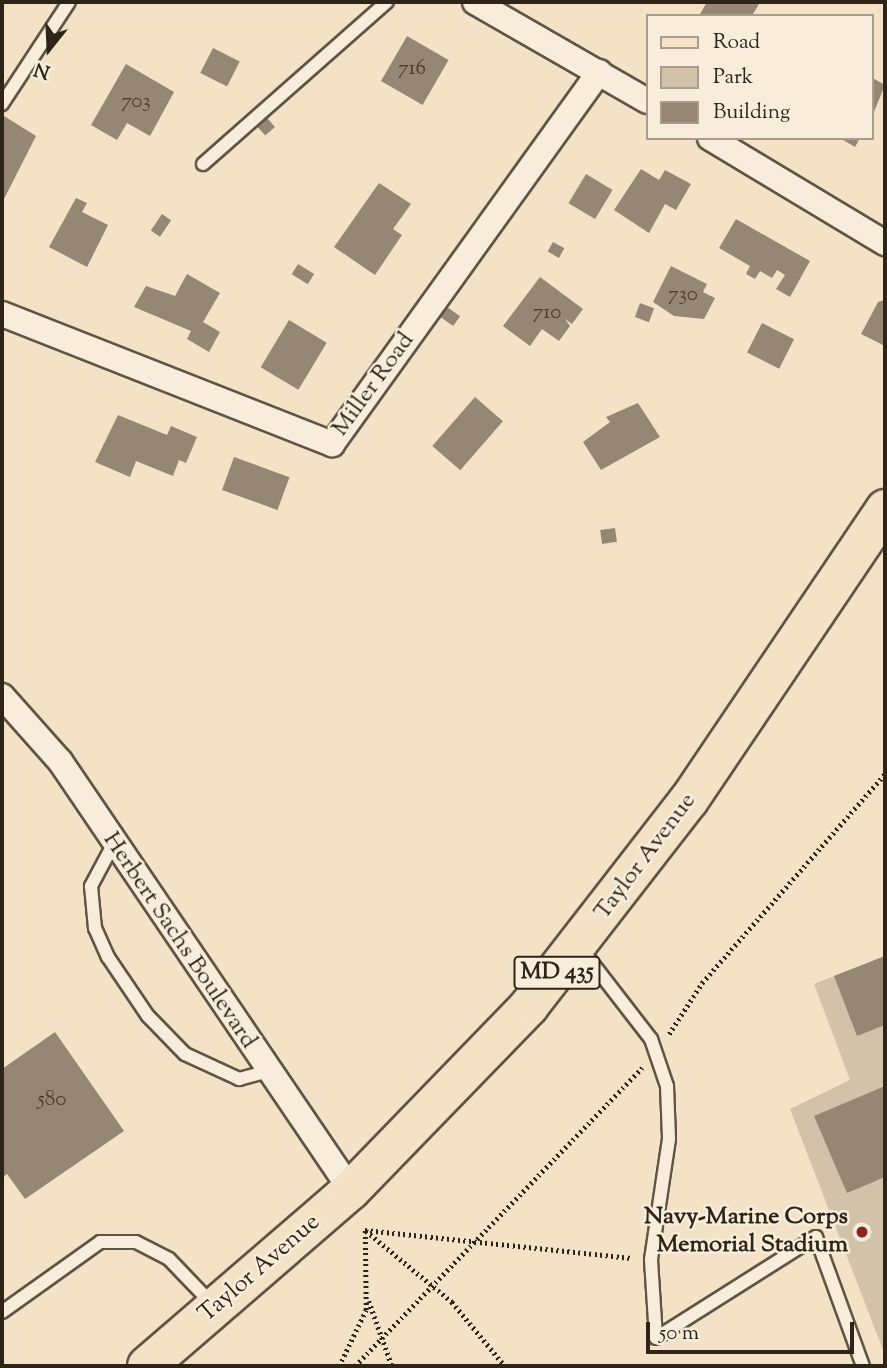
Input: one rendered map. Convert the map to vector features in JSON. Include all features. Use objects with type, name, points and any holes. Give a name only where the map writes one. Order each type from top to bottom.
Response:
[{"type":"main road","name":"Taylor Avenue","points":[[147,1366],[342,1198],[479,1060],[579,946],[690,800],[885,509]]},
{"type":"street","points":[[475,2],[646,100]]},
{"type":"street","name":"Miller Road","points":[[2,314],[332,444],[599,72]]},
{"type":"street","points":[[713,140],[885,243]]},
{"type":"street","name":"Herbert Sachs Boulevard","points":[[2,696],[60,761],[266,1072],[342,1198]]},
{"type":"lane","points":[[2,104],[69,2]]},
{"type":"lane","points":[[204,164],[387,2]]},
{"type":"lane","points":[[114,843],[97,868],[90,905],[107,957],[148,1016],[185,1054],[239,1079],[266,1072]]},
{"type":"lane","points":[[579,946],[657,1051],[667,1086],[669,1139],[650,1260],[656,1338],[816,1237],[863,1366]]},
{"type":"lane","points":[[2,1312],[100,1242],[135,1242],[169,1259],[216,1308]]},
{"type":"path","points":[[355,1366],[437,1288],[477,1242],[504,1205],[657,1051],[702,983],[885,774]]},
{"type":"path","points":[[342,1198],[365,1230],[437,1288],[505,1366]]},
{"type":"path","points":[[365,1230],[650,1260]]},
{"type":"path","points":[[365,1230],[368,1297],[381,1343],[392,1366]]},
{"type":"path","points":[[339,1366],[368,1297]]},
{"type":"green space","name":"Navy-Marine Corps Memorial Stadium","points":[[885,956],[885,1355],[790,1109],[850,1080],[814,984]]},
{"type":"building","points":[[707,2],[760,2],[753,14],[700,14]]},
{"type":"building","points":[[407,36],[449,60],[423,105],[381,81]]},
{"type":"building","points":[[213,48],[240,62],[227,87],[200,73]]},
{"type":"building","points":[[126,64],[174,92],[150,136],[127,123],[117,140],[91,125]]},
{"type":"building","points":[[873,78],[885,85],[873,114]]},
{"type":"building","points":[[4,116],[36,136],[2,203],[2,121]]},
{"type":"building","points":[[267,118],[275,127],[265,136],[257,127]]},
{"type":"building","points":[[843,140],[859,140],[855,147]]},
{"type":"building","points":[[641,169],[659,180],[665,170],[691,184],[676,210],[665,204],[649,233],[614,210]]},
{"type":"building","points":[[586,174],[613,190],[595,219],[568,203]]},
{"type":"building","points":[[379,183],[411,204],[393,229],[402,235],[375,275],[334,247]]},
{"type":"building","points":[[76,198],[87,203],[82,212],[108,225],[87,267],[49,247]]},
{"type":"building","points":[[162,214],[171,220],[160,237],[151,231]]},
{"type":"building","points":[[736,219],[810,261],[790,297],[776,289],[785,275],[777,270],[772,278],[760,271],[755,279],[746,274],[750,266],[719,248]]},
{"type":"building","points":[[553,242],[564,248],[559,258],[548,252]]},
{"type":"building","points":[[298,264],[314,274],[308,284],[292,274]]},
{"type":"building","points":[[671,266],[707,284],[703,292],[715,298],[704,319],[674,316],[653,302]]},
{"type":"building","points":[[187,274],[220,293],[203,322],[220,332],[209,352],[187,339],[191,331],[134,307],[146,286],[175,296]]},
{"type":"building","points":[[540,277],[583,309],[572,324],[565,319],[570,326],[559,341],[542,329],[530,346],[503,326]]},
{"type":"building","points":[[885,300],[885,346],[861,334],[878,302]]},
{"type":"building","points":[[640,303],[654,308],[649,322],[635,317]]},
{"type":"building","points":[[447,307],[460,316],[453,326],[440,317]]},
{"type":"building","points":[[289,320],[327,343],[298,390],[261,367]]},
{"type":"building","points":[[762,323],[794,339],[779,369],[747,352]]},
{"type":"building","points":[[475,397],[503,421],[460,470],[432,446]]},
{"type":"building","points":[[638,403],[660,437],[601,470],[583,442],[610,422],[606,417]]},
{"type":"building","points":[[118,415],[167,435],[171,426],[197,437],[186,463],[179,460],[173,476],[136,461],[130,477],[95,462]]},
{"type":"building","points":[[234,457],[289,477],[277,510],[222,490]]},
{"type":"building","points":[[615,528],[617,542],[602,544],[600,530]]},
{"type":"building","points":[[885,956],[885,1025],[857,1036],[834,976]]},
{"type":"building","points":[[55,1032],[124,1131],[25,1199],[7,1174],[2,1178],[2,1069]]},
{"type":"building","points":[[885,1086],[885,1177],[847,1193],[814,1116]]},
{"type":"place","name":"Navy-Marine Corps Memorial Stadium","points":[[862,1232]]}]
